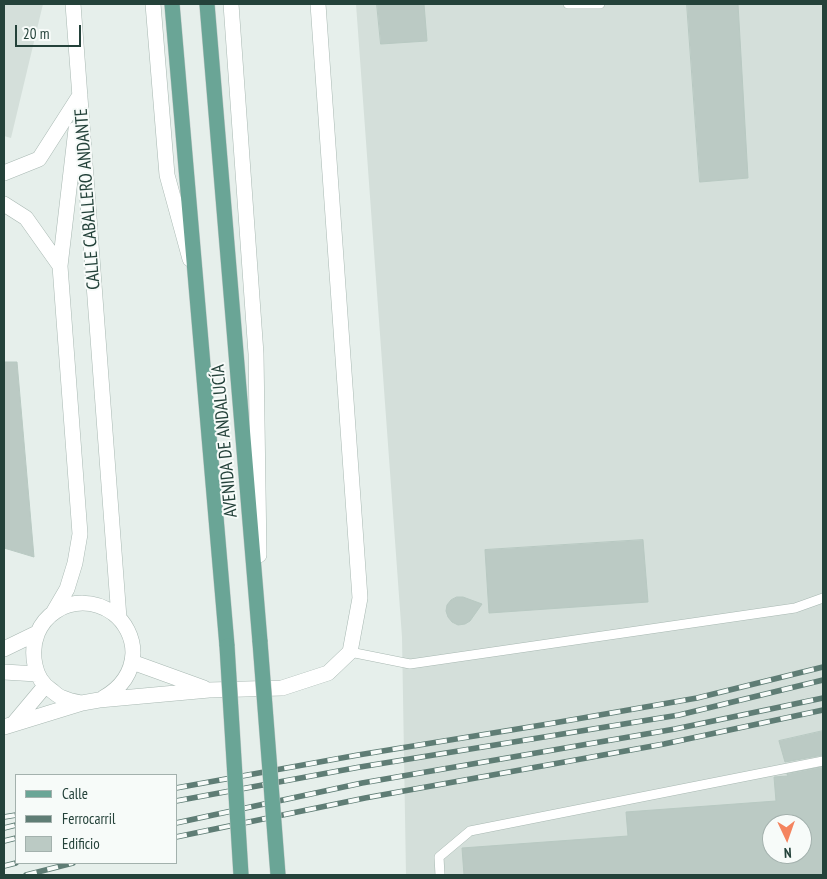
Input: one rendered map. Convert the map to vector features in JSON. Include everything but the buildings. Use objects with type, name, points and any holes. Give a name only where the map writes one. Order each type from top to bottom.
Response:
[{"type":"main road","name":"AVENIDA DE ANDALUCÍA","points":[[172,4],[226,646],[241,875]]},
{"type":"main road","name":"AVENIDA DE ANDALUCÍA","points":[[207,4],[278,875]]},
{"type":"street","points":[[4,173],[39,159],[80,95],[73,4]]},
{"type":"street","points":[[153,4],[167,175],[196,280]]},
{"type":"street","points":[[231,4],[256,354],[260,642]]},
{"type":"street","points":[[9,725],[82,703],[99,700],[209,690],[282,688],[328,673],[350,652],[360,598],[318,4]]},
{"type":"street","name":"CALLE CABALLERO ANDANTE","points":[[53,613],[67,589],[75,564],[80,534],[60,266],[80,95]]},
{"type":"street","name":"CALLE CABALLERO ANDANTE","points":[[80,95],[119,618]]},
{"type":"street","points":[[4,204],[26,218],[60,266]]},
{"type":"street","points":[[41,680],[32,653],[37,633],[43,622],[53,613],[69,605],[87,603],[104,607],[119,618],[128,631],[133,646],[132,662],[126,678],[114,692],[99,700]]},
{"type":"street","points":[[4,649],[37,633]]},
{"type":"street","points":[[132,662],[209,690]]},
{"type":"street","points":[[4,672],[41,680],[62,698],[82,703]]},
{"type":"street","points":[[9,725],[41,680]]},
{"type":"lane","points":[[568,4],[600,4]]},
{"type":"lane","points":[[350,652],[410,664],[795,608],[823,598]]},
{"type":"lane","points":[[440,875],[439,857],[470,831],[823,762]]},
{"type":"shaded area","points":[[4,4],[43,4],[11,138],[4,136]]},
{"type":"shaded area","points":[[356,4],[823,4],[823,875],[406,875],[402,637]]},
{"type":"railway","points":[[178,788],[358,755],[697,698],[823,667]]},
{"type":"railway","points":[[178,801],[360,767],[679,715],[823,680]]},
{"type":"railway","points":[[178,823],[362,783],[675,729],[823,698]]},
{"type":"railway","points":[[178,837],[365,798],[664,744],[823,710]]},
{"type":"railway","points":[[4,817],[15,815]]},
{"type":"railway","points":[[4,828],[15,825]]},
{"type":"railway","points":[[4,841],[15,838]]},
{"type":"railway","points":[[4,866],[15,863]]},
{"type":"railway","points":[[26,875],[69,864]]}]
